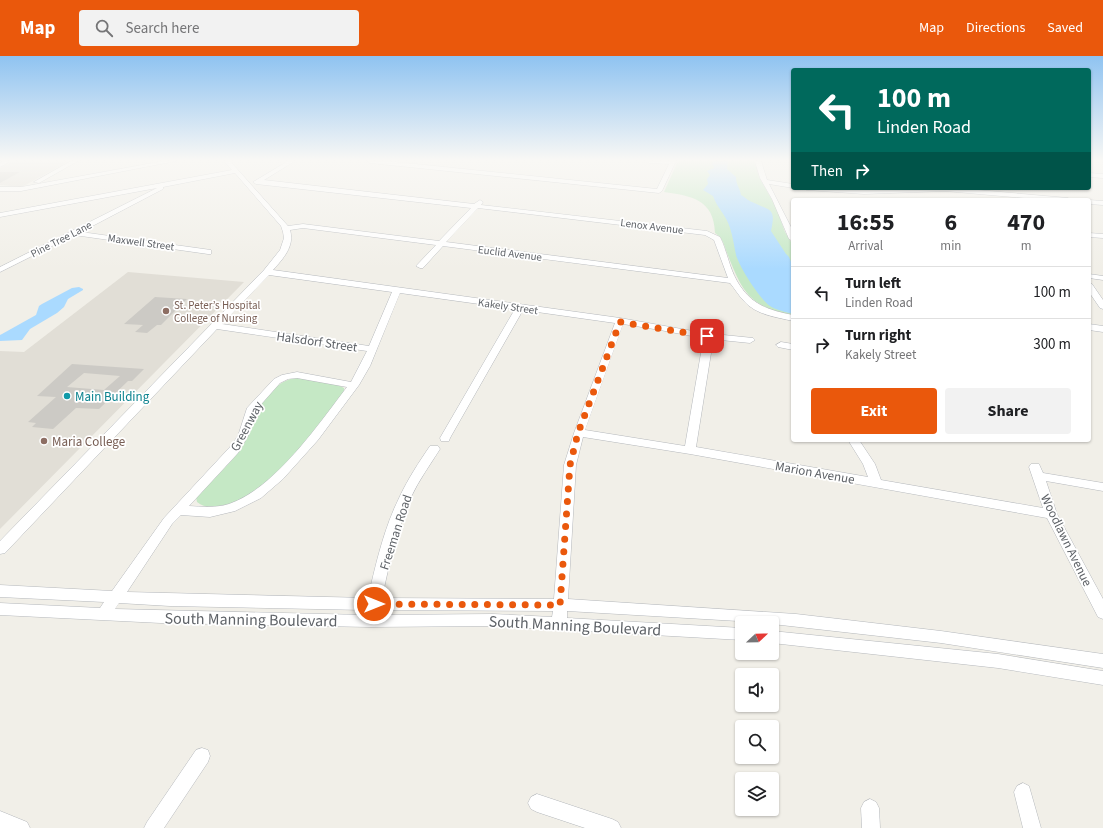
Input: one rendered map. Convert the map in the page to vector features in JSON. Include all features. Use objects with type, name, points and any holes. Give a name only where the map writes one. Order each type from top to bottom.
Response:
[{"type":"street","points":[[0,215],[95,197]]},
{"type":"street","name":"Pine Tree Lane","points":[[0,270],[146,197]]},
{"type":"street","points":[[0,549],[279,259],[286,248],[288,239],[286,228],[259,197]]},
{"type":"street","name":"Lenox Avenue","points":[[411,197],[703,232],[713,235],[719,242],[733,281]]},
{"type":"street","points":[[775,197],[791,234]]},
{"type":"street","points":[[1091,202],[1103,203]]},
{"type":"street","points":[[420,266],[478,204]]},
{"type":"street","name":"Euclid Avenue","points":[[286,228],[302,226],[733,281]]},
{"type":"street","name":"Maxwell Street","points":[[75,233],[208,252]]},
{"type":"street","points":[[1091,235],[1103,236]]},
{"type":"street","name":"Kakely Street","points":[[266,272],[620,322],[707,336],[750,340]]},
{"type":"street","points":[[1091,276],[1103,278]]},
{"type":"street","points":[[733,281],[744,296],[755,306],[767,312],[791,318]]},
{"type":"street","points":[[1091,289],[1103,306]]},
{"type":"street","points":[[177,510],[210,512],[237,506],[257,495],[279,476],[314,437],[354,386],[372,349],[397,290]]},
{"type":"street","points":[[445,438],[520,308]]},
{"type":"street","points":[[559,623],[569,473],[578,433],[620,322]]},
{"type":"street","name":"Halsdorf Street","points":[[215,326],[372,349]]},
{"type":"street","points":[[1091,327],[1103,329]]},
{"type":"street","points":[[690,450],[706,353],[707,336]]},
{"type":"street","points":[[780,345],[791,348]]},
{"type":"street","name":"Greenway","points":[[103,615],[177,510],[234,450],[243,436],[252,408],[280,379],[297,375],[354,386]]},
{"type":"street","name":"Marion Avenue","points":[[578,433],[690,450],[1051,514]]},
{"type":"street","points":[[854,442],[869,464],[876,482]]},
{"type":"street","name":"Freeman Road","points":[[370,621],[387,550],[401,506],[411,486],[434,449]]},
{"type":"street","name":"Woodlawn Avenue","points":[[1103,487],[1036,471],[1051,514],[1103,613]]},
{"type":"street","name":"South Manning Boulevard","points":[[0,591],[170,600],[374,604],[560,605],[715,614],[796,620],[941,637],[1103,661]]},
{"type":"street","name":"South Manning Boulevard","points":[[0,609],[103,615],[370,621],[493,620],[718,631],[735,633]]},
{"type":"street","points":[[715,614],[718,631]]},
{"type":"street","points":[[796,620],[800,639]]},
{"type":"street","points":[[779,637],[998,661],[1103,678]]},
{"type":"street","points":[[941,637],[947,656]]},
{"type":"street","points":[[153,828],[202,756]]},
{"type":"street","points":[[1023,792],[1032,828]]},
{"type":"street","points":[[537,803],[612,828]]},
{"type":"street","points":[[870,808],[871,828]]},
{"type":"street","points":[[0,820],[21,828]]},
{"type":"shaded area","name":"Maria College","points":[[128,272],[244,282],[0,529],[0,351],[24,352]]},
{"type":"green space","points":[[689,197],[770,197],[776,207],[785,232],[791,242],[791,315],[766,308],[750,296],[743,288],[723,242],[715,233],[714,222],[710,213],[706,206]]},
{"type":"green space","points":[[297,378],[338,385],[344,388],[344,391],[302,446],[271,478],[254,491],[237,501],[220,506],[205,506],[197,502],[196,497],[241,449],[246,440],[257,409],[263,399],[280,384]]},
{"type":"water","points":[[714,197],[744,197],[770,211],[773,218],[771,231],[791,262],[791,313],[770,306],[755,290],[741,267],[736,255],[729,224]]},
{"type":"water","points":[[79,287],[83,290],[68,299],[64,307],[57,313],[30,329],[22,340],[0,341],[0,335],[36,315],[39,306],[72,288]]},
{"type":"building","points":[[155,297],[187,299],[161,325],[157,325],[147,333],[135,332],[143,325],[124,324]]},
{"type":"building","name":"Main Building","points":[[72,364],[144,369],[132,381],[128,381],[99,409],[76,408],[53,429],[32,427],[36,423],[28,422],[56,397],[37,396]],"holes":[[[84,373],[120,376],[104,390],[67,387]]]},
{"type":"place","name":"St. Peter’s Hospital College of Nursing","points":[[166,311]]},
{"type":"place","name":"Main Building","points":[[67,396]]},
{"type":"place","name":"Maria College","points":[[44,441]]},
{"type":"route","points":[[374,604],[560,605],[568,483],[572,454],[578,433],[620,322],[707,336]]}]
